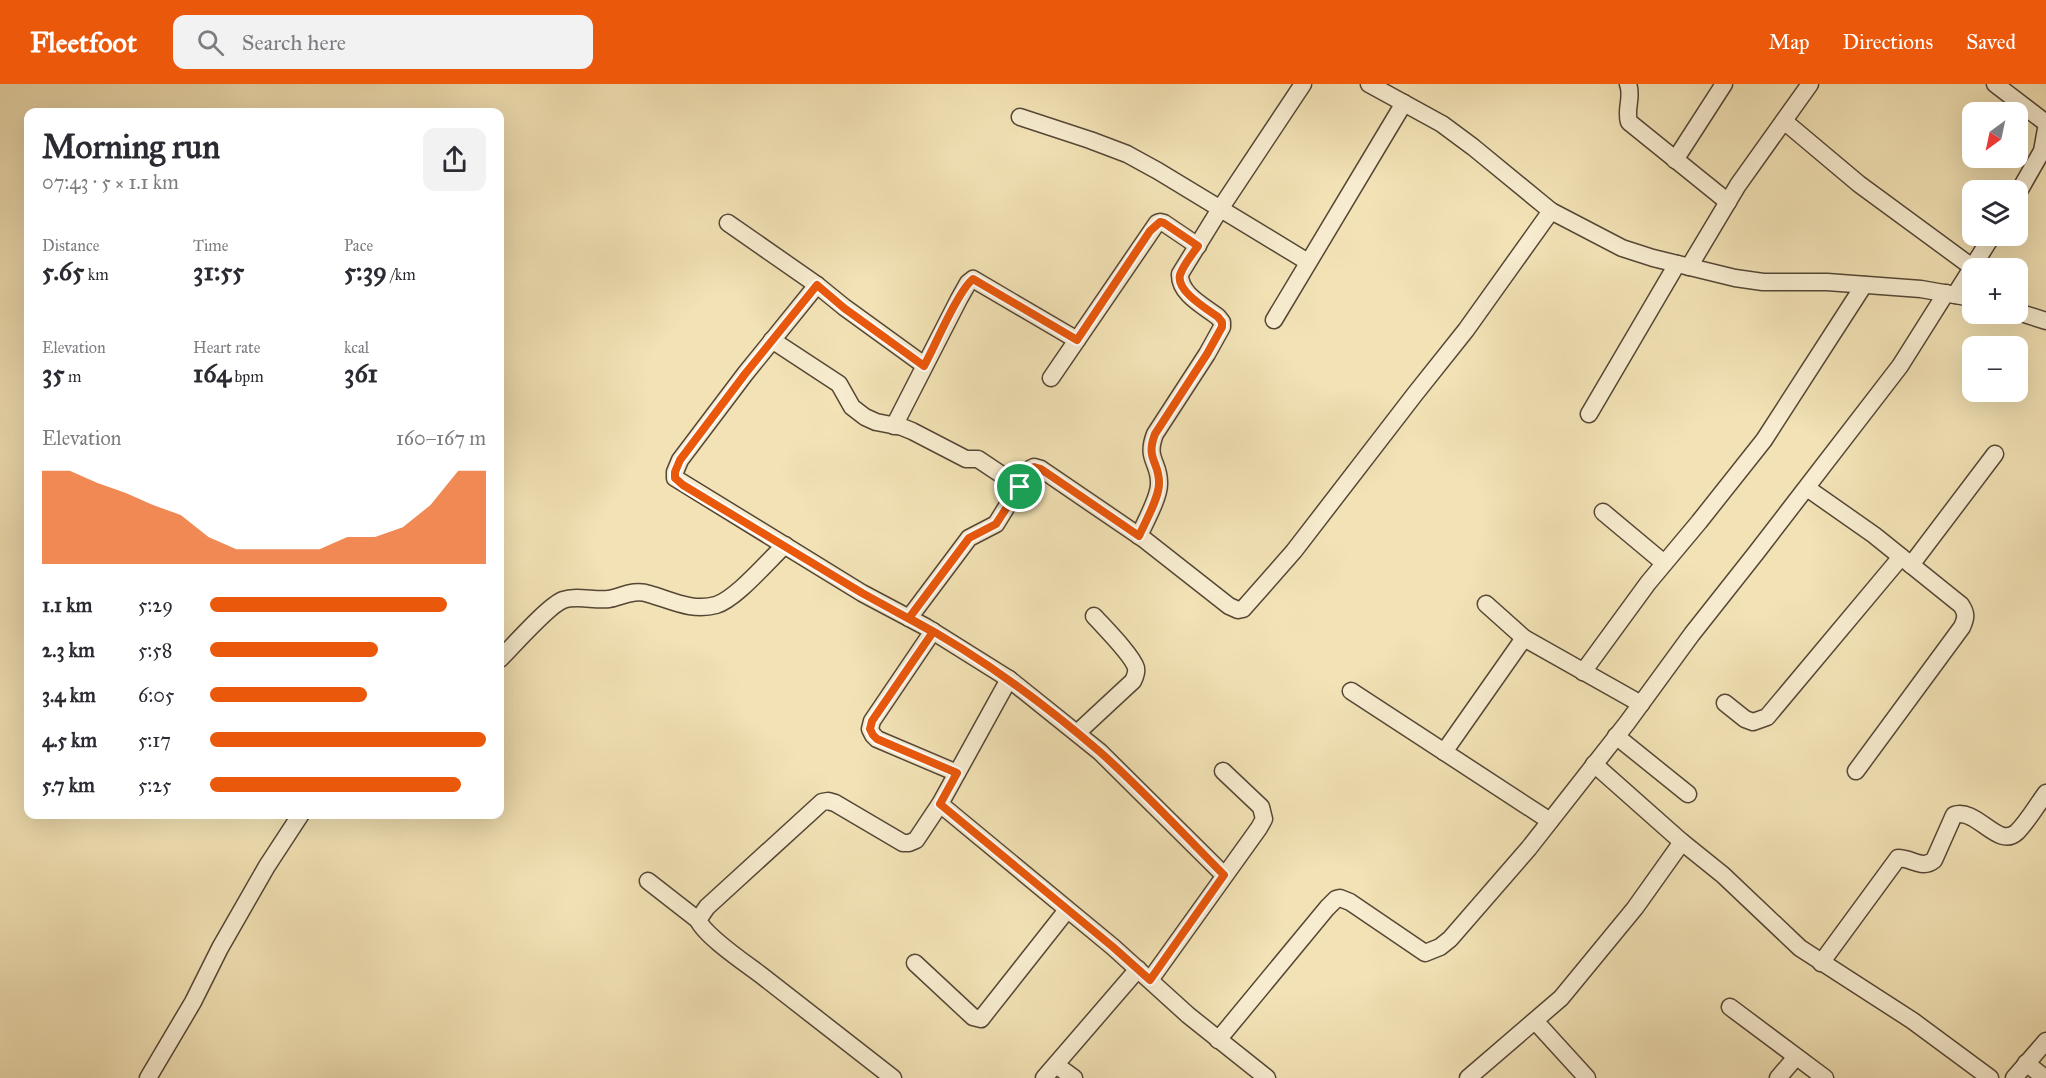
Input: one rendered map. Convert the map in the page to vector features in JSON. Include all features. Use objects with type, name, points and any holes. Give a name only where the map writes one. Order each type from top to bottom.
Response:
[{"type":"street","points":[[1139,536],[1159,489],[1160,480],[1150,454],[1150,446],[1155,434],[1222,327],[1222,322],[1218,317],[1185,291],[1180,282],[1180,274],[1220,209],[1304,84]]},
{"type":"street","points":[[1369,84],[1442,124],[1551,211],[1622,248],[1683,265],[1763,282],[1827,282],[1962,296]]},
{"type":"street","points":[[1676,160],[1724,84]]},
{"type":"street","points":[[1589,414],[1683,265],[1810,84]]},
{"type":"street","points":[[1995,84],[2046,123]]},
{"type":"street","points":[[1632,87],[1627,115],[1629,122],[1728,202]]},
{"type":"street","points":[[1275,320],[1404,103]]},
{"type":"street","points":[[1020,117],[1127,154],[1308,262]]},
{"type":"street","points":[[1784,121],[1859,184],[1962,260]]},
{"type":"street","points":[[2025,180],[2042,151],[2046,129]]},
{"type":"street","points":[[909,618],[969,538],[996,524],[1030,469],[1034,467],[1041,469],[1139,536],[1229,606],[1238,610],[1244,609],[1294,551],[1466,330],[1551,211]]},
{"type":"street","points":[[728,223],[817,285],[844,308],[924,366]]},
{"type":"street","points":[[1051,378],[1157,223],[1164,223],[1198,246]]},
{"type":"street","points":[[894,426],[959,299],[968,283],[973,279],[1077,340]]},
{"type":"street","points":[[1218,1040],[1336,899],[1340,898],[1350,902],[1425,953],[1433,951],[1450,939],[1550,821],[1641,704],[1692,634],[1900,366],[1962,280]]},
{"type":"street","points":[[817,285],[680,460],[675,478],[862,593],[933,632],[1009,679],[1077,733],[1132,782],[1224,875]]},
{"type":"street","points":[[1583,672],[1648,582],[1764,440],[1864,285]]},
{"type":"street","points":[[2028,315],[2046,321]]},
{"type":"street","points":[[772,340],[839,384],[852,407],[859,414],[876,422],[912,430],[961,458],[978,459],[1020,487]]},
{"type":"street","points":[[1725,704],[1745,719],[1754,722],[1767,717],[1906,561],[1995,454]]},
{"type":"street","points":[[1807,488],[1906,561],[1966,611],[1962,627],[1856,771]]},
{"type":"street","points":[[1603,512],[1664,563]]},
{"type":"street","points":[[504,655],[546,612],[564,600],[608,599],[637,592],[699,608],[717,605],[731,597],[785,545]]},
{"type":"street","points":[[1486,604],[1524,638],[1641,704]]},
{"type":"street","points":[[1077,733],[1133,681],[1136,675],[1136,667],[1130,658],[1094,616]]},
{"type":"street","points":[[933,632],[872,721],[870,729],[877,739],[957,773]]},
{"type":"street","points":[[1444,752],[1524,638]]},
{"type":"street","points":[[698,920],[706,907],[822,802],[835,803],[903,843],[916,840],[940,804],[1009,679]]},
{"type":"street","points":[[1351,691],[1550,821]]},
{"type":"street","points":[[1616,736],[1688,794]]},
{"type":"street","points":[[1594,764],[1723,875],[1786,936],[1821,963],[1912,1021],[1990,1078]]},
{"type":"street","points":[[1044,1078],[1144,975],[1259,828],[1264,819],[1261,807],[1223,771]]},
{"type":"street","points":[[1821,963],[1898,858],[1905,858],[1922,865],[1928,865],[1934,860],[1954,815],[1960,813],[1969,816],[2001,836],[2009,837],[2017,832],[2046,793]]},
{"type":"street","points":[[940,804],[1263,1077]]},
{"type":"street","points":[[148,1078],[193,1002],[220,948],[298,819]]},
{"type":"street","points":[[1468,1078],[1536,1022],[1561,998],[1635,908],[1682,842]]},
{"type":"street","points":[[648,881],[698,920],[700,925],[718,941],[884,1075]]},
{"type":"street","points":[[915,963],[973,1017],[981,1018],[1067,910]]},
{"type":"street","points":[[1730,1007],[1825,1078]]},
{"type":"street","points":[[1536,1022],[1587,1078]]},
{"type":"street","points":[[2014,1078],[2046,1041]]},
{"type":"street","points":[[1778,1078],[1797,1057]]},
{"type":"street","points":[[2026,1063],[2045,1078]]},
{"type":"street","points":[[1056,1065],[1074,1078]]},
{"type":"route","points":[[1157,223],[1164,223],[1198,246],[1180,274],[1180,282],[1185,291],[1218,317],[1222,322],[1222,327],[1155,434],[1150,446],[1150,454],[1160,480],[1159,489],[1139,536],[1041,469],[1034,467],[1030,469],[1020,487],[996,524],[969,538],[909,618],[927,627],[1009,679],[1100,752],[1224,875],[1150,980],[940,804],[957,773],[877,739],[873,735],[870,729],[872,721],[933,632],[862,593],[683,485],[675,478],[675,472],[680,460],[712,417],[817,285],[844,308],[924,366],[968,283],[973,279],[980,281],[1077,340],[1150,231],[1157,223]]}]
